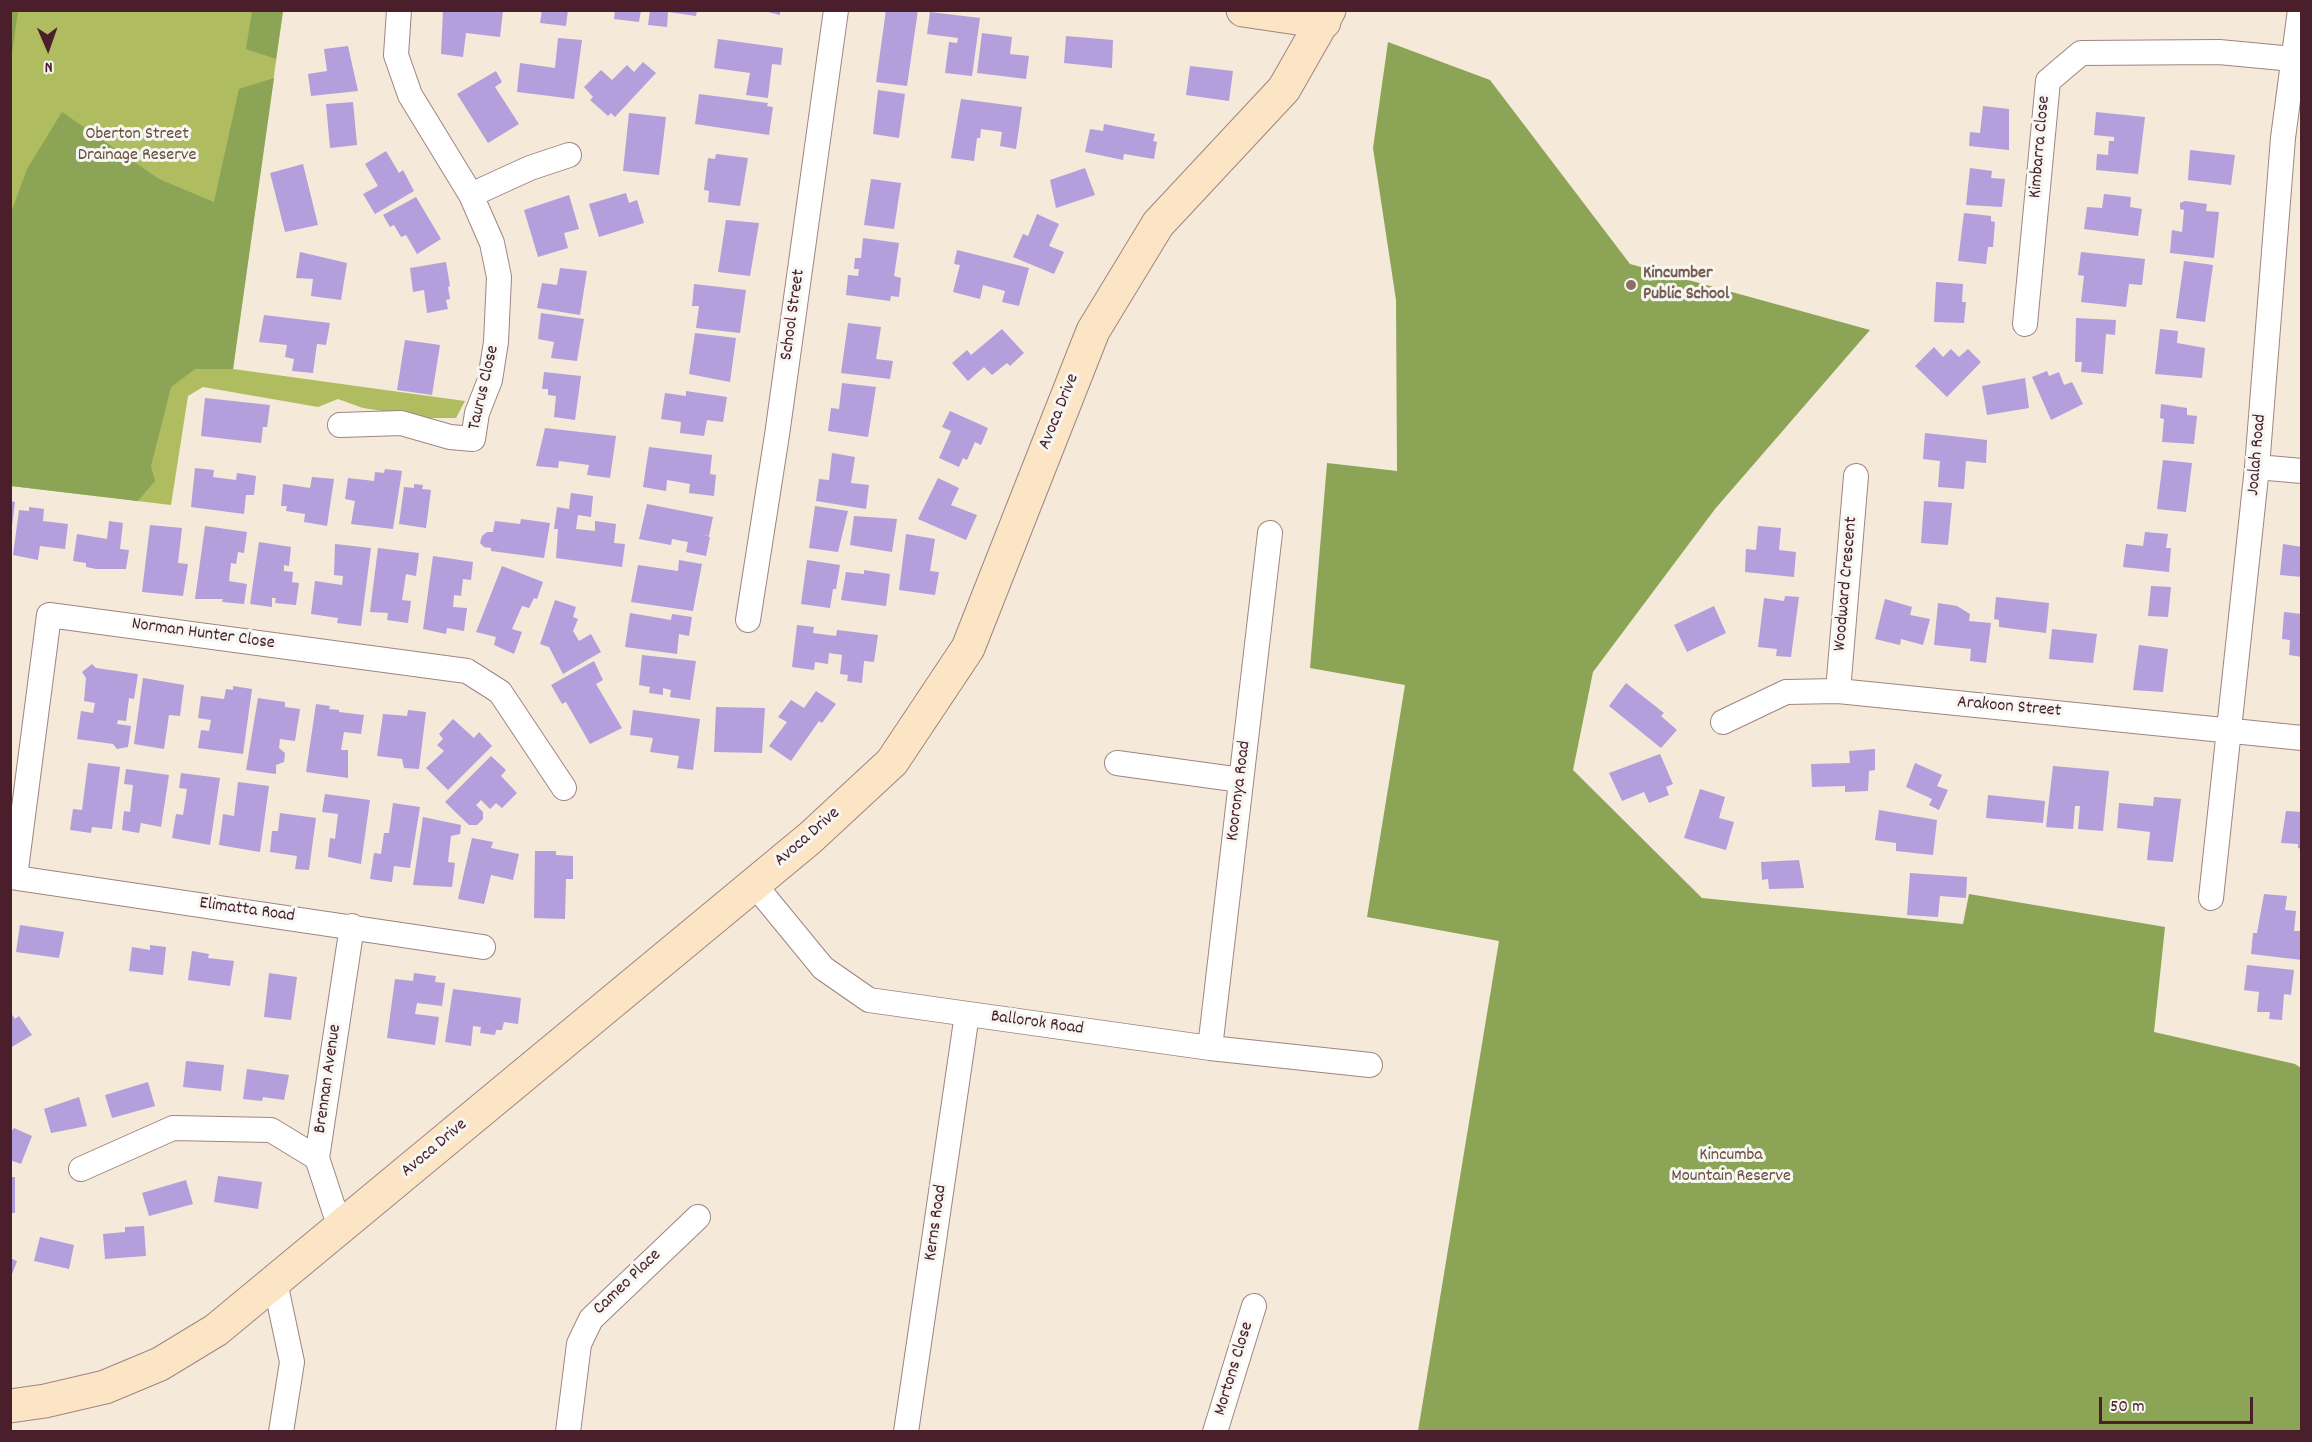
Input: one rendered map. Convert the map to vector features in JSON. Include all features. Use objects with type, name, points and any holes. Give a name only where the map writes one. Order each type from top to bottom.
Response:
[{"type":"main road","points":[[1243,10],[1327,16]]},
{"type":"main road","name":"Avoca Drive","points":[[10,1406],[105,1387],[160,1364],[216,1330],[810,838],[892,762],[968,648],[1093,331],[1158,224],[1284,89],[1327,16]]},
{"type":"street","name":"Taurus Close","points":[[340,425],[401,423],[450,437],[473,439],[477,413],[490,380],[500,309],[499,277],[492,243],[471,195],[410,95],[396,55],[399,10]]},
{"type":"street","name":"School Street","points":[[748,620],[779,423],[836,10]]},
{"type":"street","name":"Joalah Road","points":[[2211,898],[2257,467],[2282,150],[2300,10]]},
{"type":"street","name":"Kimbarra Close","points":[[2025,324],[2048,81],[2081,53],[2219,52],[2294,59]]},
{"type":"street","points":[[471,195],[530,168],[569,155]]},
{"type":"street","points":[[2257,467],[2301,471]]},
{"type":"street","name":"Woodward Crescent","points":[[1838,692],[1856,476]]},
{"type":"street","name":"Kooronya Road","points":[[1210,1048],[1270,533]]},
{"type":"street","name":"Norman Hunter Close","points":[[13,877],[49,615],[467,671],[500,693],[564,788]]},
{"type":"street","name":"Arakoon Street","points":[[1723,722],[1786,692],[1838,692],[2230,729],[2301,738]]},
{"type":"street","points":[[1118,763],[1241,780]]},
{"type":"street","name":"Elimatta Road","points":[[13,877],[483,947]]},
{"type":"street","name":"Ballorok Road","points":[[754,884],[823,968],[869,1000],[1210,1048],[1370,1065]]},
{"type":"street","name":"Brennan Avenue","points":[[340,1228],[317,1158],[352,926]]},
{"type":"street","name":"Kerns Road","points":[[906,1431],[968,1014]]},
{"type":"street","points":[[81,1169],[173,1128],[272,1130],[317,1158]]},
{"type":"street","name":"Cameo Place","points":[[568,1431],[579,1344],[591,1319],[698,1217]]},
{"type":"street","points":[[275,1282],[292,1362],[281,1431]]},
{"type":"street","name":"Mortons Close","points":[[1215,1431],[1254,1306]]},
{"type":"green space","points":[[10,11],[18,11],[11,60]]},
{"type":"green space","name":"Oberton Street Drainage Reserve","points":[[11,11],[283,11],[233,369],[465,401],[456,418],[428,418],[363,408],[338,399],[318,407],[203,387],[188,396],[171,505],[11,486]]},
{"type":"green space","points":[[252,11],[283,11],[276,59],[246,49]]},
{"type":"green space","name":"Kincumba Mountain Reserve","points":[[1388,42],[1490,80],[1630,264],[1870,330],[1715,509],[1593,672],[1573,770],[1702,898],[1963,924],[1969,894],[2165,927],[2154,1032],[2295,1064],[2301,1068],[2301,1431],[1418,1431],[1499,941],[1367,917],[1405,685],[1310,668],[1327,463],[1397,471],[1396,300],[1373,148]]},
{"type":"green space","name":"Oberton Street Drainage Reserve","points":[[274,78],[233,369],[195,369],[171,387],[151,466],[155,481],[138,501],[11,486],[11,213],[27,169],[62,112],[159,179],[214,202],[239,89]]},
{"type":"building","points":[[443,10],[503,11],[500,37],[466,33],[463,57],[441,54]]},
{"type":"building","points":[[542,10],[568,10],[566,26],[540,23]]},
{"type":"building","points":[[615,10],[641,10],[639,22],[614,19]]},
{"type":"building","points":[[650,10],[697,10],[696,16],[668,12],[667,27],[648,25]]},
{"type":"building","points":[[760,10],[780,10],[780,15]]},
{"type":"building","points":[[886,10],[918,10],[907,86],[876,82]]},
{"type":"building","points":[[930,12],[980,18],[972,76],[945,73],[949,42],[957,43],[958,38],[927,34]]},
{"type":"building","points":[[982,33],[1012,37],[1010,54],[1029,56],[1026,79],[977,73]]},
{"type":"building","points":[[1066,36],[1113,40],[1112,68],[1064,63]]},
{"type":"building","points":[[558,38],[582,40],[574,99],[517,92],[520,63],[555,68]]},
{"type":"building","points":[[718,39],[783,48],[781,65],[772,64],[768,98],[746,95],[750,73],[714,68]]},
{"type":"building","points":[[348,46],[358,91],[311,96],[308,74],[327,71],[324,49]]},
{"type":"building","points":[[643,62],[656,73],[615,117],[611,113],[608,116],[590,100],[593,97],[584,87],[601,70],[612,80],[627,65],[634,72]]},
{"type":"building","points":[[1190,66],[1233,71],[1229,101],[1186,95]]},
{"type":"building","points":[[496,71],[502,82],[495,87],[519,124],[488,143],[457,94]]},
{"type":"building","points":[[878,90],[905,94],[899,138],[873,134]]},
{"type":"building","points":[[699,94],[768,103],[767,106],[773,107],[769,135],[695,124]]},
{"type":"building","points":[[961,99],[1022,107],[1016,149],[1000,146],[1002,132],[981,129],[980,138],[977,138],[974,161],[951,158]]},
{"type":"building","points":[[353,102],[357,145],[330,148],[326,104]]},
{"type":"building","points":[[1983,106],[2009,109],[2009,150],[1969,146],[1970,132],[1980,133]]},
{"type":"building","points":[[2096,112],[2145,117],[2138,174],[2096,170],[2097,154],[2108,155],[2109,141],[2114,141],[2114,137],[2094,135]]},
{"type":"building","points":[[629,113],[666,117],[659,175],[623,171]]},
{"type":"building","points":[[1104,124],[1155,134],[1153,141],[1157,142],[1154,159],[1124,154],[1123,160],[1085,152],[1090,129],[1103,131]]},
{"type":"building","points":[[2190,150],[2235,155],[2231,185],[2188,180]]},
{"type":"building","points":[[386,151],[399,173],[403,170],[414,191],[375,214],[363,194],[378,186],[365,164]]},
{"type":"building","points":[[716,154],[748,158],[740,206],[708,202],[709,191],[704,190],[708,158],[715,159]]},
{"type":"building","points":[[303,164],[318,225],[285,232],[270,173]]},
{"type":"building","points":[[1085,168],[1095,195],[1056,208],[1050,180]]},
{"type":"building","points":[[1970,168],[1992,171],[1991,178],[2005,179],[2002,207],[1966,205]]},
{"type":"building","points":[[871,179],[901,183],[894,229],[864,225]]},
{"type":"building","points":[[626,193],[629,203],[637,200],[644,223],[599,237],[589,204]]},
{"type":"building","points":[[2104,194],[2131,197],[2130,207],[2142,209],[2138,236],[2084,229],[2087,207],[2102,208]]},
{"type":"building","points":[[569,195],[579,229],[564,233],[568,248],[538,257],[524,210]]},
{"type":"building","points":[[416,197],[441,239],[417,254],[406,235],[401,237],[394,225],[390,227],[383,215]]},
{"type":"building","points":[[2185,201],[2207,204],[2206,211],[2219,212],[2214,258],[2170,253],[2172,230],[2182,232],[2184,210],[2180,209],[2180,203]]},
{"type":"building","points":[[1964,213],[1991,216],[1991,221],[1995,222],[1993,247],[1988,247],[1986,264],[1958,261]]},
{"type":"building","points":[[1037,214],[1059,224],[1049,246],[1064,252],[1054,274],[1013,257],[1023,234],[1028,236]]},
{"type":"building","points":[[726,220],[759,223],[750,276],[718,272]]},
{"type":"building","points":[[863,238],[899,243],[894,276],[901,278],[899,297],[891,296],[890,301],[846,295],[848,275],[858,276],[859,269],[854,269],[855,258],[861,258]]},
{"type":"building","points":[[957,250],[1029,268],[1019,306],[1002,302],[1005,291],[983,285],[980,299],[953,292],[960,265],[954,264]]},
{"type":"building","points":[[300,252],[347,263],[341,300],[311,296],[313,279],[296,278]]},
{"type":"building","points":[[2081,252],[2145,259],[2142,285],[2129,284],[2126,307],[2081,302],[2084,276],[2078,275]]},
{"type":"building","points":[[2184,261],[2213,265],[2205,322],[2176,318]]},
{"type":"building","points":[[446,262],[450,286],[448,287],[450,299],[446,300],[448,309],[427,313],[424,290],[413,292],[410,268]]},
{"type":"building","points":[[560,268],[587,271],[580,315],[537,308],[542,283],[557,285]]},
{"type":"building","points":[[1936,282],[1963,284],[1962,302],[1966,302],[1964,323],[1934,322]]},
{"type":"building","points":[[694,284],[746,290],[740,333],[696,328],[699,306],[692,306]]},
{"type":"building","points":[[541,313],[584,319],[577,361],[551,358],[554,342],[538,339]]},
{"type":"building","points":[[264,315],[330,323],[326,345],[317,344],[313,373],[292,371],[294,359],[285,357],[287,345],[259,342]]},
{"type":"building","points":[[2076,318],[2116,320],[2115,335],[2106,334],[2103,374],[2081,372],[2082,362],[2075,362]]},
{"type":"building","points":[[848,323],[881,327],[876,359],[893,361],[890,379],[841,373]]},
{"type":"building","points":[[1002,329],[1024,353],[1010,366],[1007,363],[992,375],[984,367],[968,381],[952,363],[967,350],[971,355]]},
{"type":"building","points":[[2160,329],[2178,331],[2177,343],[2205,348],[2202,378],[2155,374]]},
{"type":"building","points":[[695,333],[736,338],[730,382],[689,374]]},
{"type":"building","points":[[405,340],[440,345],[432,395],[397,390]]},
{"type":"building","points":[[1934,347],[1943,357],[1951,349],[1959,357],[1968,349],[1981,362],[1947,397],[1915,366]]},
{"type":"building","points":[[2047,371],[2049,376],[2059,372],[2064,385],[2072,382],[2083,404],[2051,420],[2032,377]]},
{"type":"building","points":[[544,372],[581,376],[575,420],[554,417],[556,396],[548,395],[548,389],[542,389]]},
{"type":"building","points":[[2025,378],[2029,408],[1987,415],[1982,386]]},
{"type":"building","points":[[842,383],[876,387],[868,437],[828,431],[831,408],[839,409]]},
{"type":"building","points":[[686,391],[727,397],[723,422],[707,420],[704,436],[680,433],[681,422],[661,419],[665,393],[686,396]]},
{"type":"building","points":[[205,398],[270,405],[267,427],[263,427],[261,443],[201,436]]},
{"type":"building","points":[[2161,404],[2187,408],[2187,415],[2197,416],[2194,444],[2162,442],[2164,419],[2160,418]]},
{"type":"building","points":[[950,411],[988,428],[981,445],[975,442],[967,460],[963,458],[959,467],[939,458],[951,431],[942,427]]},
{"type":"building","points":[[545,428],[616,436],[610,478],[587,475],[589,465],[559,461],[558,468],[536,466]]},
{"type":"building","points":[[1925,433],[1987,440],[1986,463],[1966,461],[1964,489],[1938,487],[1940,461],[1923,459]]},
{"type":"building","points":[[649,447],[712,455],[710,474],[716,475],[714,496],[689,493],[690,484],[667,480],[666,491],[643,487]]},
{"type":"building","points":[[832,453],[855,457],[851,483],[869,485],[866,509],[816,501],[819,479],[829,480]]},
{"type":"building","points":[[2163,460],[2192,463],[2186,512],[2157,509]]},
{"type":"building","points":[[195,468],[214,470],[213,477],[236,480],[237,473],[256,476],[254,495],[246,495],[244,514],[191,507]]},
{"type":"building","points":[[385,469],[402,471],[393,529],[351,524],[355,501],[345,499],[348,478],[374,481],[375,472],[384,473]]},
{"type":"building","points":[[312,477],[334,479],[327,526],[304,522],[305,514],[286,511],[287,506],[281,506],[283,484],[310,488]]},
{"type":"building","points":[[938,478],[959,488],[951,505],[977,515],[966,540],[918,519]]},
{"type":"building","points":[[414,484],[423,485],[422,489],[431,490],[426,528],[399,524],[404,487],[414,488]]},
{"type":"building","points":[[571,493],[593,496],[591,517],[578,515],[576,529],[595,531],[595,521],[616,524],[614,543],[625,544],[622,567],[556,558],[558,529],[554,529],[557,507],[569,509]]},
{"type":"building","points":[[10,501],[15,502],[12,526],[10,526]]},
{"type":"building","points":[[1924,501],[1952,503],[1948,545],[1921,543]]},
{"type":"building","points":[[647,504],[713,517],[709,536],[702,534],[710,537],[706,556],[686,552],[688,542],[672,539],[671,545],[639,539]]},
{"type":"building","points":[[815,506],[848,511],[838,552],[809,548]]},
{"type":"building","points":[[29,507],[44,509],[43,521],[68,524],[65,549],[40,546],[38,560],[13,555],[19,510],[29,511]]},
{"type":"building","points":[[854,516],[897,519],[892,552],[850,545]]},
{"type":"building","points":[[521,519],[550,523],[544,558],[491,551],[491,548],[484,547],[480,543],[482,536],[487,532],[493,532],[495,521],[520,524]]},
{"type":"building","points":[[109,521],[123,523],[120,549],[129,550],[126,569],[96,569],[86,567],[86,563],[73,561],[77,534],[107,539]]},
{"type":"building","points":[[150,525],[182,528],[178,563],[188,564],[183,596],[142,592]]},
{"type":"building","points":[[205,526],[247,532],[244,553],[238,552],[236,564],[231,563],[229,581],[247,584],[244,604],[222,602],[223,599],[195,599]]},
{"type":"building","points":[[1758,526],[1781,528],[1779,550],[1796,552],[1794,577],[1745,572],[1746,549],[1756,550]]},
{"type":"building","points":[[2145,532],[2168,534],[2166,548],[2171,548],[2169,572],[2123,567],[2126,544],[2143,546]]},
{"type":"building","points":[[906,534],[935,539],[930,571],[939,572],[935,595],[899,590]]},
{"type":"building","points":[[259,542],[291,547],[289,566],[284,565],[284,571],[293,572],[292,582],[299,583],[296,605],[275,603],[276,598],[272,598],[272,607],[250,604]]},
{"type":"building","points":[[335,544],[371,548],[361,626],[337,623],[338,618],[311,614],[315,581],[342,585],[343,576],[334,575]]},
{"type":"building","points":[[2283,544],[2302,547],[2302,577],[2280,575]]},
{"type":"building","points":[[378,548],[419,553],[416,576],[406,574],[402,600],[411,601],[408,623],[387,620],[388,613],[370,612]]},
{"type":"building","points":[[433,556],[473,562],[471,580],[463,579],[461,596],[454,595],[453,607],[467,608],[464,631],[447,628],[446,634],[423,629]]},
{"type":"building","points":[[679,560],[702,564],[693,611],[631,602],[638,565],[678,571]]},
{"type":"building","points":[[807,560],[840,565],[830,608],[801,604]]},
{"type":"building","points":[[502,566],[543,582],[537,599],[534,598],[529,608],[522,606],[512,629],[522,632],[514,654],[494,645],[496,637],[476,632]]},
{"type":"building","points":[[864,570],[890,574],[886,606],[841,600],[846,572],[864,574]]},
{"type":"building","points":[[2151,586],[2171,587],[2168,617],[2148,616]]},
{"type":"building","points":[[1785,596],[1799,597],[1791,657],[1776,656],[1777,649],[1758,647],[1764,598],[1784,601]]},
{"type":"building","points":[[1996,597],[2049,603],[2046,633],[1999,627],[1999,620],[1994,619]]},
{"type":"building","points":[[1885,599],[1912,607],[1910,615],[1930,619],[1923,645],[1901,639],[1900,645],[1875,639]]},
{"type":"building","points":[[555,600],[576,607],[573,617],[578,619],[573,631],[579,641],[591,634],[601,652],[563,674],[549,647],[540,644]]},
{"type":"building","points":[[1938,603],[1957,606],[1970,614],[1969,621],[1991,623],[1986,663],[1970,661],[1971,649],[1934,645]]},
{"type":"building","points":[[1714,606],[1726,633],[1687,652],[1674,625]]},
{"type":"building","points":[[2284,612],[2302,614],[2302,657],[2289,655],[2290,640],[2282,639]]},
{"type":"building","points":[[630,613],[671,620],[672,614],[692,617],[689,636],[679,634],[677,654],[625,647]]},
{"type":"building","points":[[797,625],[814,627],[813,633],[836,636],[837,630],[878,635],[874,662],[864,661],[862,683],[847,681],[848,675],[840,674],[842,655],[829,653],[828,664],[815,662],[814,670],[792,667]]},
{"type":"building","points":[[2052,629],[2097,634],[2093,663],[2049,659]]},
{"type":"building","points":[[2139,645],[2168,649],[2163,692],[2133,690]]},
{"type":"building","points":[[642,655],[696,661],[690,700],[670,697],[671,690],[663,688],[663,695],[649,693],[650,687],[639,685]]},
{"type":"building","points":[[594,661],[603,680],[596,684],[622,728],[590,744],[566,702],[562,704],[551,685]]},
{"type":"building","points":[[92,664],[96,668],[138,674],[134,699],[129,698],[126,721],[118,720],[117,724],[131,726],[128,747],[117,749],[113,744],[77,739],[81,711],[93,713],[95,703],[84,701],[86,678],[82,672]]},
{"type":"building","points":[[143,678],[184,685],[180,716],[169,715],[164,749],[134,744]]},
{"type":"building","points":[[1626,683],[1664,713],[1661,716],[1677,730],[1661,748],[1609,706]]},
{"type":"building","points":[[233,686],[252,689],[243,754],[198,748],[201,730],[209,731],[211,720],[198,718],[201,696],[224,699],[226,689],[233,690]]},
{"type":"building","points":[[816,691],[836,704],[822,723],[819,721],[791,761],[769,746],[787,722],[778,717],[791,700],[804,708]]},
{"type":"building","points":[[258,698],[285,702],[285,707],[300,709],[295,741],[280,739],[279,748],[285,753],[284,762],[276,765],[276,774],[246,770]]},
{"type":"building","points":[[316,704],[330,706],[329,709],[339,710],[339,712],[364,715],[361,734],[344,732],[341,750],[348,750],[348,778],[306,772]]},
{"type":"building","points":[[716,707],[765,708],[762,753],[714,752]]},
{"type":"building","points":[[408,710],[426,712],[419,769],[404,768],[402,759],[377,756],[383,714],[407,716]]},
{"type":"building","points":[[633,710],[700,719],[693,770],[677,768],[679,756],[650,752],[653,738],[630,735]]},
{"type":"building","points":[[453,719],[474,738],[479,732],[492,746],[448,790],[426,768],[444,751],[437,745],[443,739],[439,734]]},
{"type":"building","points":[[1875,749],[1875,770],[1869,771],[1868,791],[1845,792],[1845,786],[1812,787],[1811,764],[1850,763],[1849,751]]},
{"type":"building","points":[[1660,754],[1673,784],[1666,787],[1669,795],[1649,803],[1644,792],[1622,801],[1609,773]]},
{"type":"building","points":[[491,756],[506,770],[501,776],[517,793],[502,808],[496,803],[490,809],[481,800],[476,805],[483,812],[483,819],[477,825],[469,825],[445,802]]},
{"type":"building","points":[[88,763],[120,767],[112,829],[92,827],[91,833],[70,830],[73,809],[82,810]]},
{"type":"building","points":[[1915,763],[1942,775],[1937,786],[1948,790],[1939,810],[1929,805],[1932,799],[1906,787]]},
{"type":"building","points":[[2053,766],[2109,771],[2103,831],[2078,829],[2080,806],[2075,806],[2073,829],[2046,827]]},
{"type":"building","points":[[126,769],[169,775],[161,827],[141,823],[139,833],[122,830],[124,811],[130,812],[133,785],[124,784]]},
{"type":"building","points":[[181,773],[220,778],[210,845],[172,838],[176,814],[183,815],[187,789],[179,788]]},
{"type":"building","points":[[238,782],[269,786],[260,852],[219,845],[223,814],[234,816]]},
{"type":"building","points":[[1700,789],[1725,797],[1719,818],[1734,822],[1726,850],[1684,838]]},
{"type":"building","points":[[325,794],[370,800],[361,864],[328,857],[330,838],[335,839],[338,814],[322,812]]},
{"type":"building","points":[[1988,795],[2045,801],[2043,823],[1986,818]]},
{"type":"building","points":[[2154,797],[2181,799],[2173,862],[2147,860],[2150,832],[2117,828],[2119,803],[2153,806]]},
{"type":"building","points":[[393,803],[420,807],[410,868],[394,866],[392,882],[370,879],[374,853],[381,854],[384,833],[389,833]]},
{"type":"building","points":[[1879,810],[1937,820],[1933,855],[1896,851],[1896,843],[1875,840]]},
{"type":"building","points":[[2286,811],[2302,812],[2302,849],[2298,848],[2298,844],[2281,843]]},
{"type":"building","points":[[280,813],[316,818],[309,870],[295,869],[297,856],[270,852],[272,831],[278,831]]},
{"type":"building","points":[[423,817],[461,825],[460,834],[451,836],[448,862],[455,863],[452,887],[413,885]]},
{"type":"building","points":[[472,838],[493,842],[491,848],[519,854],[513,880],[491,875],[484,904],[458,899]]},
{"type":"building","points":[[535,851],[556,851],[556,855],[573,856],[573,879],[566,879],[565,919],[534,918]]},
{"type":"building","points":[[1799,860],[1804,888],[1769,889],[1768,879],[1762,880],[1761,862]]},
{"type":"building","points":[[1910,873],[1967,877],[1966,898],[1940,896],[1938,917],[1907,915]]},
{"type":"building","points":[[2264,894],[2287,896],[2285,910],[2296,911],[2294,931],[2302,931],[2302,960],[2251,954],[2253,933],[2257,933]]},
{"type":"building","points":[[20,925],[64,932],[59,958],[16,952]]},
{"type":"building","points":[[150,945],[166,947],[163,975],[129,971],[132,947],[150,950]]},
{"type":"building","points":[[192,951],[209,954],[208,958],[234,961],[230,986],[188,980]]},
{"type":"building","points":[[2247,965],[2294,970],[2291,995],[2284,994],[2282,1020],[2269,1019],[2270,1012],[2257,1012],[2259,992],[2244,990]]},
{"type":"building","points":[[269,973],[297,977],[291,1020],[264,1017]]},
{"type":"building","points":[[414,973],[436,976],[435,982],[445,983],[442,1006],[417,1003],[415,1014],[439,1017],[435,1045],[387,1038],[395,979],[413,981]]},
{"type":"building","points":[[453,989],[521,998],[518,1024],[504,1022],[502,1030],[496,1030],[495,1035],[480,1033],[481,1027],[473,1026],[471,1046],[445,1042]]},
{"type":"building","points":[[10,1012],[15,1019],[19,1016],[32,1035],[10,1048]]},
{"type":"building","points":[[186,1061],[224,1065],[221,1091],[183,1087]]},
{"type":"building","points":[[247,1069],[289,1075],[284,1100],[263,1097],[262,1101],[243,1099]]},
{"type":"building","points":[[148,1082],[155,1106],[112,1118],[105,1095]]},
{"type":"building","points":[[79,1097],[87,1126],[51,1133],[44,1109]]},
{"type":"building","points":[[14,1128],[32,1136],[21,1164],[10,1160],[10,1133]]},
{"type":"building","points":[[218,1176],[262,1182],[258,1209],[214,1202]]},
{"type":"building","points":[[10,1177],[15,1177],[15,1213],[10,1213]]},
{"type":"building","points":[[186,1180],[193,1204],[149,1216],[142,1193]]},
{"type":"building","points":[[144,1226],[146,1256],[105,1259],[103,1234],[125,1232],[125,1227]]},
{"type":"building","points":[[40,1237],[74,1245],[69,1269],[34,1261]]},
{"type":"building","points":[[10,1258],[17,1261],[11,1277],[10,1277]]},
{"type":"place","name":"Kincumber Public School","points":[[1631,285]]}]
